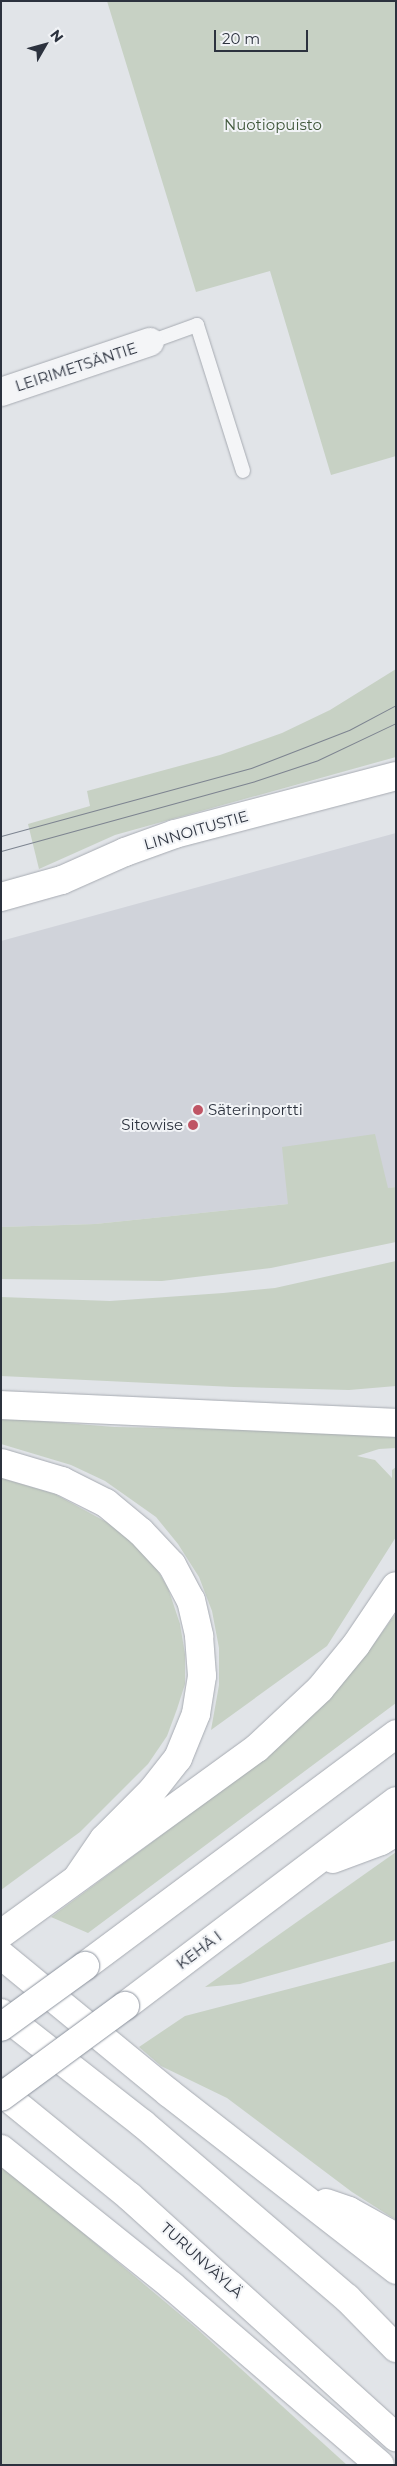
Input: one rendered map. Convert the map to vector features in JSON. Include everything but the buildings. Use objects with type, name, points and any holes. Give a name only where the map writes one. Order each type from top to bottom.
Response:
[{"type":"main road","name":"LINNOITUSTIE","points":[[1,897],[62,880],[125,852],[175,834],[396,776]]},
{"type":"main road","points":[[1,1405],[254,1415],[396,1423]]},
{"type":"main road","points":[[254,1415],[396,1408]]},
{"type":"main road","points":[[1,1463],[62,1481],[106,1503],[141,1532],[172,1565],[191,1600],[199,1636],[202,1676],[196,1714],[178,1758],[152,1792],[104,1839],[78,1878]]},
{"type":"main road","points":[[1,1934],[257,1748],[296,1712],[356,1646],[396,1586]]},
{"type":"main road","points":[[1,2026],[85,1966],[396,1734]]},
{"type":"main road","name":"KEHÄ I","points":[[1,2097],[126,2006],[396,1801]]},
{"type":"main road","points":[[303,1870],[381,1841],[396,1832]]},
{"type":"main road","points":[[1,1955],[168,2093],[396,2270]]},
{"type":"main road","points":[[1,2013],[150,2131],[347,2298],[396,2348]]},
{"type":"main road","name":"TURUNVÄYLÄ","points":[[1,2092],[137,2202],[396,2437]]},
{"type":"main road","points":[[1,2148],[172,2286],[380,2465]]},
{"type":"main road","points":[[298,2193],[349,2211],[396,2237]]},
{"type":"street","name":"LEIRIMETSÄNTIE","points":[[1,392],[150,342]]},
{"type":"lane","points":[[150,342],[197,325],[243,471]]},
{"type":"shaded area","points":[[396,833],[396,1187],[288,1204],[95,1224],[1,1227],[1,941]]},
{"type":"green space","name":"Nuotiopuisto","points":[[107,1],[396,1],[396,456],[331,475],[270,271],[196,292]]},
{"type":"green space","points":[[396,669],[396,757],[115,835],[39,869],[28,824],[90,806],[87,791],[220,755],[282,733],[330,710]]},
{"type":"green space","points":[[375,1134],[388,1188],[396,1187],[396,1242],[271,1268],[162,1281],[1,1279],[1,1227],[95,1224],[288,1204],[282,1147]]},
{"type":"green space","points":[[396,1261],[396,1386],[349,1390],[234,1387],[1,1376],[1,1297],[110,1301],[223,1293],[275,1288]]},
{"type":"green space","points":[[1,1418],[115,1427],[396,1432],[396,1448],[379,1449],[357,1456],[375,1460],[392,1478],[392,1470],[396,1467],[396,1537],[327,1646],[211,1730],[219,1685],[219,1648],[212,1611],[199,1577],[178,1544],[156,1517],[105,1481],[71,1465],[1,1444]]},
{"type":"green space","points":[[1,1478],[55,1494],[110,1524],[151,1559],[168,1588],[180,1624],[185,1654],[185,1684],[167,1736],[148,1764],[80,1832],[1,1890]]},
{"type":"green space","points":[[396,1613],[396,1703],[88,1933],[51,1917],[229,1785],[327,1698],[363,1659]]},
{"type":"green space","points":[[396,1852],[396,1940],[240,1984],[205,1987]]},
{"type":"green space","points":[[396,1961],[396,2220],[352,2192],[227,2098],[161,2066],[139,2047],[185,2016]]},
{"type":"green space","points":[[1,2164],[195,2327],[347,2465],[1,2465]]},
{"type":"tram line","points":[[1,836],[251,768],[349,730],[396,705]]},
{"type":"tram line","points":[[1,851],[255,781],[318,760],[396,723]]},
{"type":"place","name":"Säterinportti","points":[[198,1110]]},
{"type":"place","name":"Sitowise","points":[[193,1125]]}]
